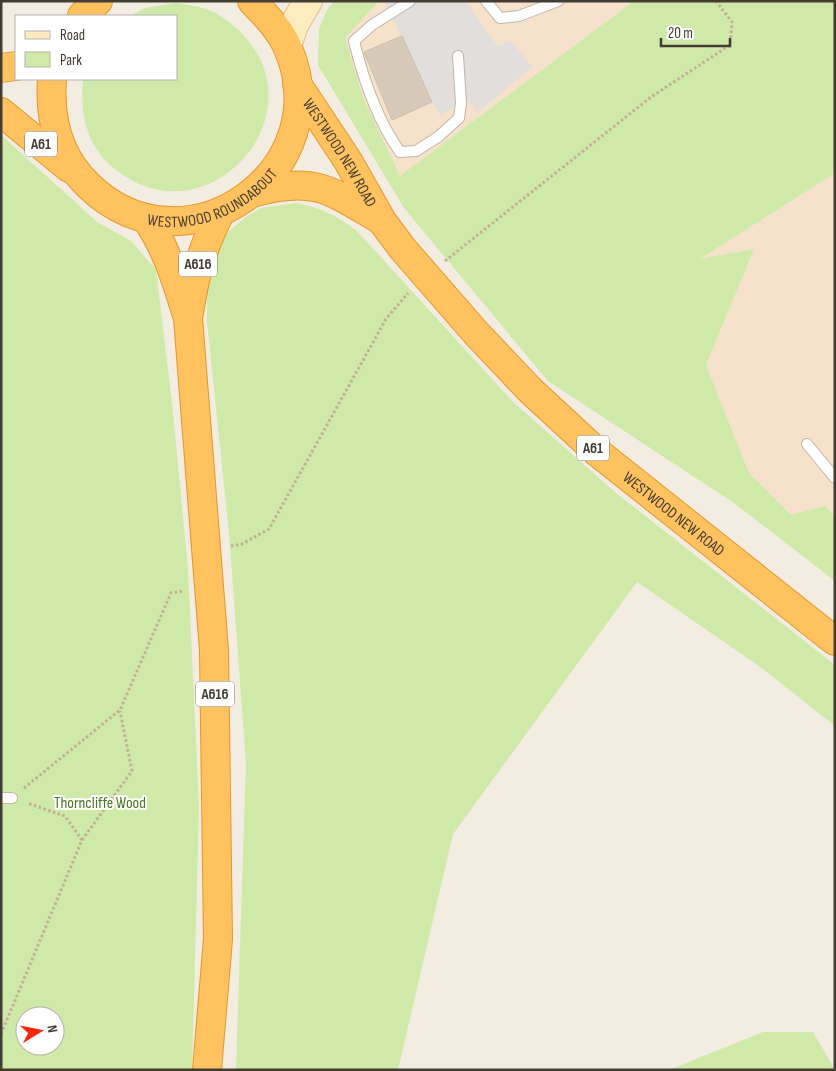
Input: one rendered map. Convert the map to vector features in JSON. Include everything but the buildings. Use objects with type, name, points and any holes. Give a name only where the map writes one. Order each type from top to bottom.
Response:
[{"type":"highway","points":[[80,15],[84,1]]},
{"type":"highway","points":[[81,15],[98,1]]},
{"type":"highway","name":"WESTWOOD ROUNDABOUT","points":[[52,80],[52,114],[61,147],[79,177],[98,195],[121,209],[146,218],[171,221],[196,220],[220,213],[255,192],[275,170],[289,144],[297,114],[298,84],[287,46],[272,21],[252,1]]},
{"type":"highway","points":[[1,68],[15,66]]},
{"type":"highway","name":"WESTWOOD NEW ROAD","points":[[298,84],[348,161],[382,221],[426,276],[530,390],[597,452],[835,641]]},
{"type":"highway","name":"A61","points":[[1,112],[79,177]]},
{"type":"highway","name":"WESTWOOD NEW ROAD","points":[[255,192],[280,185],[312,185],[338,194],[382,221]]},
{"type":"highway","name":"A616","points":[[188,318],[195,272],[203,246],[220,213]]},
{"type":"highway","name":"A616","points":[[146,218],[158,236],[172,267],[188,318],[214,650],[218,939],[207,1070]]},
{"type":"street","points":[[287,46],[294,25],[308,1]]},
{"type":"lane","points":[[410,1],[372,25],[354,41],[359,61],[389,136],[400,152],[416,152],[438,137],[459,118],[461,103],[458,56]]},
{"type":"lane","points":[[486,1],[500,18],[519,16],[558,1]]},
{"type":"lane","points":[[808,444],[835,478]]},
{"type":"lane","points":[[1,798],[12,798]]},
{"type":"path","points":[[206,551],[242,544],[269,529],[386,319],[426,276],[651,97],[730,45],[732,22],[716,1]]},
{"type":"path","points":[[12,798],[120,710],[171,593]]},
{"type":"path","points":[[1,1034],[82,840],[132,771],[120,710]]},
{"type":"path","points":[[12,798],[65,816],[82,840]]},
{"type":"shaded area","points":[[344,1],[634,1],[402,175],[417,200],[323,74]]},
{"type":"shaded area","points":[[384,1],[466,1],[498,47],[510,40],[533,67],[477,112],[467,99],[440,116]]},
{"type":"shaded area","points":[[835,173],[835,516],[825,506],[791,515],[749,474],[706,365],[754,249],[699,260]]},
{"type":"green space","points":[[334,1],[379,1],[345,38],[363,98],[400,176],[634,1],[835,1],[835,173],[700,259],[754,249],[706,365],[749,473],[791,515],[825,506],[835,516],[835,581],[734,503],[548,381],[404,208],[318,65],[319,29],[326,12]]},
{"type":"green space","points":[[176,3],[212,11],[245,37],[264,69],[268,102],[260,133],[242,161],[216,180],[184,191],[150,188],[116,170],[98,151],[87,129],[84,117],[83,80],[178,80],[178,15],[132,15],[145,8]]},
{"type":"green space","name":"Thorncliffe Wood","points":[[1,135],[97,222],[131,241],[156,270],[172,403],[188,569],[199,807],[192,1070],[1,1070]]},
{"type":"green space","points":[[296,203],[328,213],[356,230],[513,402],[616,493],[835,665],[835,726],[759,666],[637,582],[453,834],[398,1070],[236,1070],[246,763],[229,533],[207,321],[207,275],[214,251],[229,231],[246,217],[261,208]]},
{"type":"green space","points":[[763,1032],[813,1032],[835,1070],[669,1070]]}]
